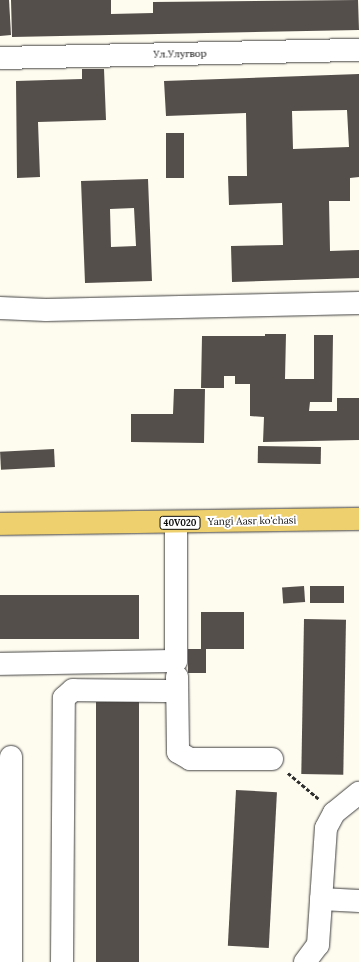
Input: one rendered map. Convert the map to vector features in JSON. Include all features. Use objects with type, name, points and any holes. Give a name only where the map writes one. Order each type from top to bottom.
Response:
[{"type":"main road","name":"Yangi Aasr ko'chasi","points":[[0,524],[176,523],[359,519]]},
{"type":"street","name":"Ул.Улугвор","points":[[0,58],[359,50]]},
{"type":"street","points":[[0,308],[46,310],[359,303]]},
{"type":"street","points":[[176,523],[176,661],[178,752],[190,759],[272,759]]},
{"type":"street","points":[[0,664],[176,661]]},
{"type":"street","points":[[62,962],[64,698],[73,690],[177,691]]},
{"type":"street","points":[[11,757],[11,962]]},
{"type":"street","points":[[305,962],[318,945],[326,828],[334,813],[359,793]]},
{"type":"street","points":[[321,899],[359,901]]},
{"type":"path","points":[[272,759],[334,813]]},
{"type":"building","points":[[0,0],[9,0],[11,35],[0,36]]},
{"type":"building","points":[[11,0],[111,0],[111,14],[153,13],[153,2],[358,0],[359,30],[12,37]]},
{"type":"building","points":[[82,69],[104,69],[106,120],[38,122],[40,177],[17,178],[16,81],[82,79]]},
{"type":"building","points":[[359,74],[359,177],[350,178],[350,201],[329,201],[330,251],[359,250],[359,278],[232,282],[231,246],[283,245],[282,203],[229,205],[228,176],[247,176],[246,113],[166,116],[164,81]],"holes":[[[347,110],[349,147],[293,149],[292,111]]]},
{"type":"building","points":[[166,133],[184,133],[184,178],[166,178]]},
{"type":"building","points":[[148,179],[152,281],[85,283],[81,181]],"holes":[[[134,208],[136,246],[111,247],[110,209]]]},
{"type":"building","points":[[265,334],[286,334],[285,379],[314,379],[314,335],[333,335],[332,402],[310,402],[309,411],[337,411],[337,398],[359,398],[359,440],[263,442],[264,417],[250,416],[250,384],[235,384],[235,376],[224,376],[224,388],[201,388],[202,336],[265,336]]},
{"type":"building","points":[[174,389],[205,389],[204,443],[131,442],[131,414],[173,414]]},
{"type":"building","points":[[258,446],[321,447],[321,464],[258,463]]},
{"type":"building","points":[[54,449],[55,467],[1,470],[0,452]]},
{"type":"building","points":[[304,586],[305,602],[283,603],[282,588]]},
{"type":"building","points":[[310,586],[344,586],[344,603],[310,603]]},
{"type":"building","points":[[0,595],[139,595],[139,639],[0,639]]},
{"type":"building","points":[[201,612],[244,612],[244,649],[206,649],[206,673],[188,673],[188,649],[201,649]]},
{"type":"building","points":[[304,619],[346,620],[343,775],[301,774]]},
{"type":"building","points":[[96,702],[139,702],[139,962],[96,962]]},
{"type":"building","points":[[236,790],[277,792],[269,948],[228,946]]}]
